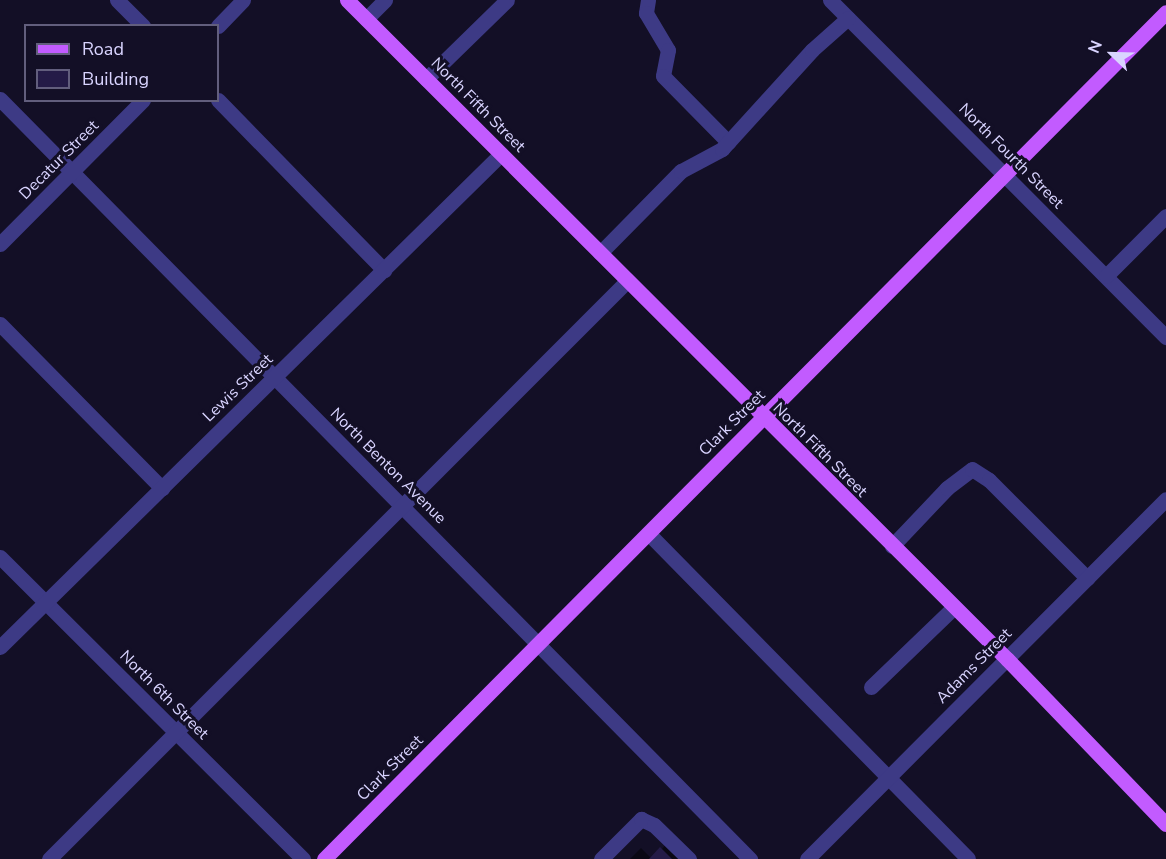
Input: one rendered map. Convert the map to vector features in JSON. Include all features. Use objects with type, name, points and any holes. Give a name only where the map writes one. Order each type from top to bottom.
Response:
[{"type":"main road","name":"North Fifth Street","points":[[347,0],[761,418],[1007,659],[1166,824]]},
{"type":"main road","name":"Clark Street","points":[[324,859],[540,645],[761,418],[1166,12]]},
{"type":"street","points":[[117,0],[140,24]]},
{"type":"street","points":[[219,25],[243,0]]},
{"type":"street","points":[[366,19],[385,0]]},
{"type":"street","points":[[426,79],[507,0]]},
{"type":"street","points":[[648,0],[646,13],[668,50],[663,76],[728,142]]},
{"type":"street","name":"North Fourth Street","points":[[830,0],[1166,337]]},
{"type":"street","points":[[600,253],[681,171],[728,142],[812,50],[848,18]]},
{"type":"street","name":"North Benton Avenue","points":[[0,99],[750,859]]},
{"type":"street","points":[[219,101],[384,270]]},
{"type":"street","name":"Decatur Street","points":[[0,244],[141,102]]},
{"type":"street","name":"Lewis Street","points":[[0,647],[501,154]]},
{"type":"street","points":[[1106,276],[1166,216]]},
{"type":"street","points":[[49,859],[627,281]]},
{"type":"street","points":[[0,324],[162,488]]},
{"type":"street","points":[[892,546],[947,488],[972,469],[989,480],[1087,578]]},
{"type":"street","name":"Adams Street","points":[[807,859],[1166,498]]},
{"type":"street","points":[[648,534],[968,859]]},
{"type":"street","name":"North 6th Street","points":[[0,557],[303,859]]},
{"type":"street","points":[[871,687],[954,607]]},
{"type":"street","points":[[601,859],[641,819],[654,825],[689,859]]},
{"type":"building","points":[[660,847],[672,859],[649,859]]}]
